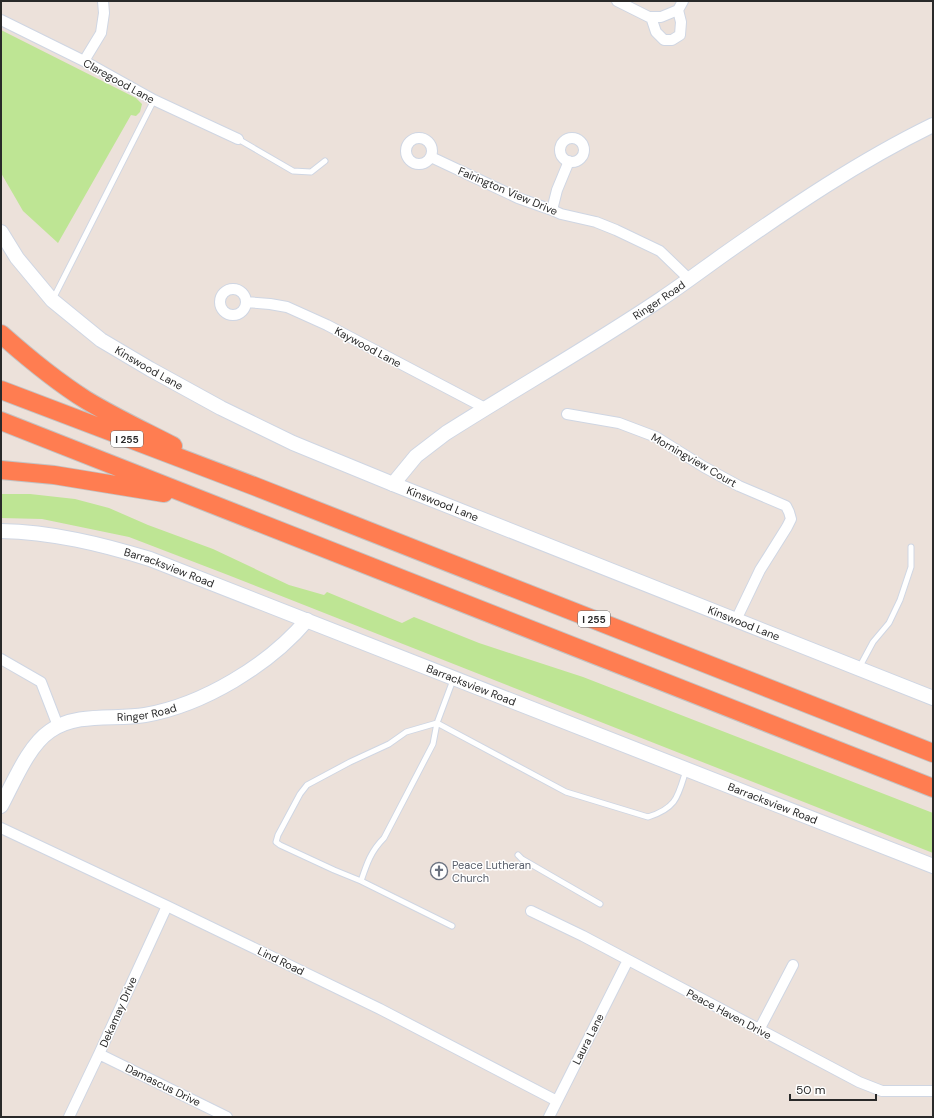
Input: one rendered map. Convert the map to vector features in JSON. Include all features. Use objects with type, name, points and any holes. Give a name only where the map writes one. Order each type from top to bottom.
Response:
[{"type":"highway","points":[[1,334],[27,357],[86,400],[254,486]]},
{"type":"highway","name":"I 255","points":[[1,390],[254,486],[933,753]]},
{"type":"highway","name":"I 255","points":[[1,421],[933,788]]},
{"type":"highway","points":[[1,470],[54,475],[200,499]]},
{"type":"street","points":[[84,62],[101,33],[104,13],[103,1]]},
{"type":"street","points":[[617,1],[651,17],[661,17],[681,6],[680,35],[672,40],[664,40],[656,32],[651,17]]},
{"type":"street","name":"Claregood Lane","points":[[1,20],[84,62],[154,100],[238,139]]},
{"type":"street","name":"Ringer Road","points":[[393,484],[416,456],[446,433],[647,309],[812,195],[880,153],[933,125]]},
{"type":"street","name":"Fairington View Drive","points":[[431,157],[518,198],[561,214],[596,222],[616,230],[660,251],[689,279]]},
{"type":"street","points":[[552,210],[557,190],[569,161]]},
{"type":"street","name":"Kinswood Lane","points":[[1,232],[17,258],[52,300],[101,340],[214,404],[293,443],[393,484],[933,698]]},
{"type":"street","name":"Kaywood Lane","points":[[246,302],[287,307],[321,322],[486,408]]},
{"type":"street","name":"Morningview Court","points":[[567,414],[619,423],[656,437],[727,480],[786,506],[790,512],[791,519],[760,570],[736,620]]},
{"type":"street","name":"Barracksview Road","points":[[1,531],[49,535],[83,541],[150,559],[933,866]]},
{"type":"street","name":"Ringer Road","points":[[1,806],[27,757],[42,737],[58,726],[76,720],[144,715],[163,711],[186,703],[239,677],[262,662],[280,648],[307,620]]},
{"type":"street","points":[[1,660],[41,682],[58,726]]},
{"type":"street","name":"Lind Road","points":[[1,828],[380,1009],[557,1101]]},
{"type":"street","name":"Dekamay Drive","points":[[68,1117],[99,1054],[167,906]]},
{"type":"street","name":"Peace Haven Drive","points":[[531,911],[583,936],[859,1082],[882,1091],[933,1091]]},
{"type":"street","name":"Laura Lane","points":[[549,1117],[628,960]]},
{"type":"street","points":[[759,1030],[794,965]]},
{"type":"street","name":"Damascus Drive","points":[[99,1054],[227,1117]]},
{"type":"lane","points":[[52,300],[154,100]]},
{"type":"lane","points":[[238,139],[293,171],[311,172],[325,161]]},
{"type":"lane","points":[[859,669],[873,642],[889,623],[900,600],[911,567],[911,547]]},
{"type":"lane","points":[[361,881],[370,855],[384,838],[433,744],[437,724],[454,677]]},
{"type":"lane","points":[[452,926],[361,881],[334,870],[276,842],[278,835],[300,794],[308,785],[350,762],[389,744],[406,732],[437,724],[566,792],[648,817],[662,813],[671,806],[680,792],[686,769]]},
{"type":"lane","points":[[518,855],[522,859],[600,904]]},
{"type":"green space","points":[[1,30],[136,98],[142,104],[140,112],[136,116],[131,115],[58,243],[23,211],[1,173]]},
{"type":"green space","points":[[1,494],[30,494],[75,499],[109,508],[148,525],[213,549],[289,585],[324,595],[327,592],[402,623],[414,617],[479,643],[583,677],[933,813],[933,853],[129,537],[42,519],[1,518]]},
{"type":"place","name":"Peace Lutheran Church","points":[[439,871]]}]
